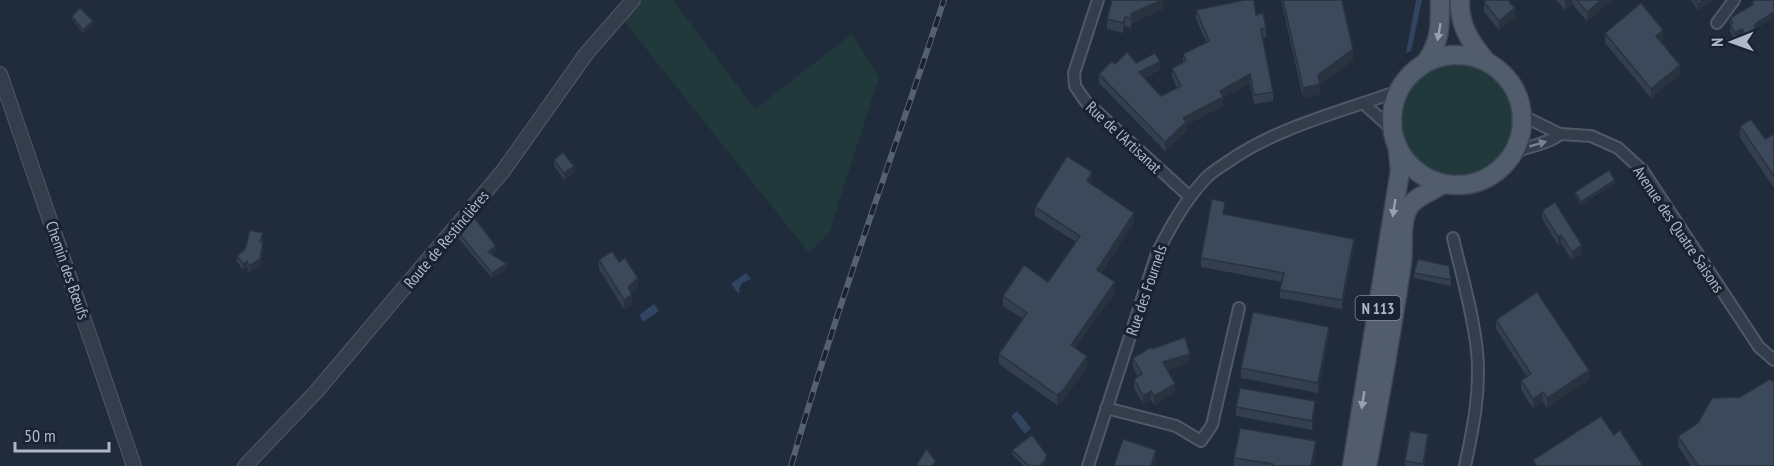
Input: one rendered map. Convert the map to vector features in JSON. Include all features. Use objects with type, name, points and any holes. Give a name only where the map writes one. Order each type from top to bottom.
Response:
[{"type":"main road","points":[[1426,62],[1439,35],[1440,0]]},
{"type":"main road","points":[[1460,0],[1459,11],[1466,34],[1486,61]]},
{"type":"main road","points":[[1456,54],[1486,61],[1505,74],[1512,83],[1521,105],[1523,116],[1521,135],[1514,152],[1506,163],[1484,180],[1471,184],[1443,184],[1422,175],[1398,150],[1393,130],[1393,110],[1398,91],[1410,74],[1435,58],[1456,54]]},
{"type":"main road","name":"N 113","points":[[1352,466],[1400,171],[1398,150]]},
{"type":"main road","name":"N 113","points":[[1367,466],[1378,412],[1402,259],[1404,228],[1409,208],[1417,200],[1443,184]]},
{"type":"street","name":"Route de Restinclières","points":[[244,466],[315,393],[503,171],[586,54],[633,0]]},
{"type":"street","name":"Rue de l'Artisanat","points":[[1098,0],[1074,73],[1074,86],[1086,102],[1190,197]]},
{"type":"street","points":[[1717,23],[1732,0]]},
{"type":"street","name":"Chemin des Bœufs","points":[[0,74],[134,466]]},
{"type":"street","name":"Rue des Fournels","points":[[1088,466],[1157,253],[1171,224],[1190,197],[1209,175],[1248,148],[1322,115],[1398,91]]},
{"type":"street","points":[[1364,103],[1393,130]]},
{"type":"street","name":"Avenue des Quatre Saisons","points":[[1523,116],[1560,134],[1591,136],[1618,148],[1643,171],[1759,347],[1774,360]]},
{"type":"street","name":"Avenue des Quatre Saisons","points":[[1514,152],[1537,143],[1554,140],[1560,134]]},
{"type":"street","points":[[1453,238],[1477,352],[1478,386],[1473,430],[1465,466]]},
{"type":"street","points":[[1106,408],[1176,426],[1201,441],[1212,425],[1239,308]]},
{"type":"green space","points":[[642,0],[673,0],[755,109],[852,34],[879,77],[829,233],[809,253],[623,20]]},
{"type":"green space","points":[[1457,65],[1478,69],[1497,81],[1509,100],[1513,121],[1509,142],[1497,161],[1478,173],[1457,177],[1436,173],[1417,161],[1405,142],[1401,121],[1405,100],[1417,81],[1436,69]]},
{"type":"water","points":[[1416,0],[1422,0],[1411,51],[1406,53]]},
{"type":"water","points":[[746,273],[751,279],[742,283],[738,293],[731,284]]},
{"type":"water","points":[[654,304],[659,311],[643,322],[639,315]]},
{"type":"water","points":[[1017,411],[1031,428],[1025,434],[1011,416]]},
{"type":"building","points":[[1112,0],[1162,0],[1132,13],[1131,18],[1125,17],[1123,23],[1107,19]]},
{"type":"building","points":[[1254,0],[1256,15],[1263,13],[1266,28],[1261,29],[1273,92],[1254,95],[1250,74],[1220,91],[1223,97],[1183,118],[1186,122],[1165,142],[1099,74],[1112,61],[1115,64],[1127,52],[1136,63],[1155,53],[1160,62],[1139,72],[1161,96],[1181,86],[1172,68],[1186,61],[1183,54],[1209,41],[1196,10]]},
{"type":"building","points":[[1283,0],[1342,0],[1353,49],[1318,75],[1320,84],[1303,88]]},
{"type":"building","points":[[1486,0],[1508,0],[1515,8],[1499,21],[1484,2]]},
{"type":"building","points":[[1577,0],[1601,0],[1587,12]]},
{"type":"building","points":[[1774,0],[1774,12],[1758,22],[1754,26],[1756,28],[1745,35],[1742,29],[1735,33],[1730,25],[1733,23],[1730,18],[1754,4],[1752,2]]},
{"type":"building","points":[[1641,3],[1663,30],[1656,36],[1680,65],[1651,89],[1605,33]]},
{"type":"building","points":[[80,8],[93,21],[83,30],[72,16]]},
{"type":"building","points":[[1751,119],[1765,139],[1774,134],[1774,176],[1740,126]]},
{"type":"building","points":[[563,152],[574,166],[564,173],[554,160]]},
{"type":"building","points":[[1067,156],[1092,172],[1087,181],[1134,213],[1097,270],[1115,282],[1071,345],[1087,356],[1064,389],[1057,395],[999,354],[1027,313],[1003,296],[1024,265],[1048,282],[1080,236],[1035,207]]},
{"type":"building","points":[[1609,170],[1615,180],[1581,202],[1575,192]]},
{"type":"building","points":[[1212,199],[1225,202],[1223,214],[1354,239],[1342,300],[1280,290],[1284,273],[1201,258]]},
{"type":"building","points":[[1555,202],[1582,245],[1572,252],[1561,235],[1558,237],[1542,211]]},
{"type":"building","points":[[473,216],[496,246],[488,252],[507,264],[492,273],[458,232]]},
{"type":"building","points":[[250,230],[263,233],[260,242],[263,243],[260,259],[249,266],[247,261],[243,264],[237,256],[245,249]]},
{"type":"building","points":[[612,251],[619,262],[625,258],[638,278],[628,287],[632,295],[624,300],[599,260]]},
{"type":"building","points":[[1418,259],[1449,266],[1451,280],[1414,273]]},
{"type":"building","points":[[1537,292],[1589,370],[1547,398],[1543,392],[1533,399],[1521,380],[1531,374],[1496,320]]},
{"type":"building","points":[[1253,312],[1329,327],[1318,383],[1241,368]]},
{"type":"building","points":[[1185,337],[1190,354],[1163,362],[1175,384],[1154,396],[1151,391],[1143,396],[1134,379],[1142,374],[1133,358],[1151,347],[1152,349]]},
{"type":"building","points":[[1770,379],[1774,382],[1774,466],[1698,466],[1678,436],[1698,423],[1712,398],[1740,397]]},
{"type":"building","points":[[1240,388],[1315,401],[1312,421],[1236,407]]},
{"type":"building","points":[[1601,416],[1614,435],[1620,430],[1643,466],[1537,466],[1533,460]]},
{"type":"building","points":[[1240,428],[1316,441],[1311,466],[1272,466],[1273,464],[1234,458]]},
{"type":"building","points":[[1410,431],[1428,434],[1423,464],[1405,461]]},
{"type":"building","points":[[1032,435],[1047,455],[1039,466],[1029,466],[1012,450]]},
{"type":"building","points":[[1123,439],[1156,450],[1151,466],[1114,466]]},
{"type":"building","points":[[926,449],[936,461],[932,466],[916,466]]},
{"type":"railway","points":[[791,466],[846,290],[944,0]]}]
